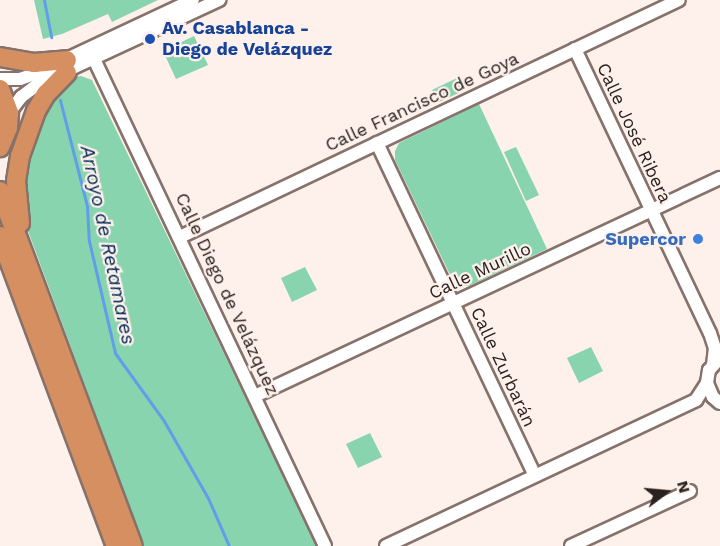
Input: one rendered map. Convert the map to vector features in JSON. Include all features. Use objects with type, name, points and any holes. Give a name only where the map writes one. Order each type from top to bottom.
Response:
[{"type":"highway","points":[[0,57],[67,66],[41,103],[20,156],[16,181],[16,208],[24,252]]},
{"type":"highway","points":[[0,89],[9,113],[8,128],[0,147]]},
{"type":"highway","points":[[0,191],[133,546]]},
{"type":"highway","points":[[0,236],[116,546]]},
{"type":"street","points":[[9,113],[27,91],[67,66],[193,0]]},
{"type":"street","points":[[0,79],[20,79],[94,59],[219,0]]},
{"type":"street","name":"Calle Francisco de Goya","points":[[180,237],[679,0]]},
{"type":"street","name":"Calle José Ribera","points":[[575,49],[710,333],[716,361]]},
{"type":"street","name":"Calle Diego de Velázquez","points":[[94,59],[325,546]]},
{"type":"street","name":"Calle Zurbarán","points":[[377,143],[535,475]]},
{"type":"street","name":"Calle Murillo","points":[[255,396],[720,178]]},
{"type":"street","points":[[386,546],[696,400],[707,383],[716,361]]},
{"type":"street","points":[[707,383],[713,397],[720,403]]},
{"type":"street","points":[[571,546],[690,490]]},
{"type":"green space","points":[[34,0],[158,0],[112,22],[108,14],[62,34],[43,39]]},
{"type":"green space","points":[[194,36],[208,65],[176,79],[163,51]]},
{"type":"green space","points":[[81,76],[92,80],[317,546],[144,546],[24,220],[21,202],[31,132],[67,78]]},
{"type":"green space","points":[[457,78],[463,91],[439,102],[432,90]]},
{"type":"green space","points":[[479,104],[547,249],[469,286],[461,286],[454,283],[395,160],[395,151],[399,143]]},
{"type":"green space","points":[[516,147],[539,195],[526,201],[504,152]]},
{"type":"green space","points":[[305,267],[317,290],[292,302],[281,278]]},
{"type":"green space","points":[[591,347],[603,371],[579,383],[567,358]]},
{"type":"green space","points":[[370,433],[382,457],[358,468],[346,444]]},
{"type":"waterway","name":"Arroyo de Retamares","points":[[44,0],[51,37]]},
{"type":"waterway","name":"Arroyo de Retamares","points":[[60,100],[87,206],[89,241],[115,353],[164,421],[208,498],[229,546]]},
{"type":"place","name":"Av. Casablanca - Diego de Velázquez","points":[[150,39]]},
{"type":"place","name":"Supercor","points":[[698,239]]}]
